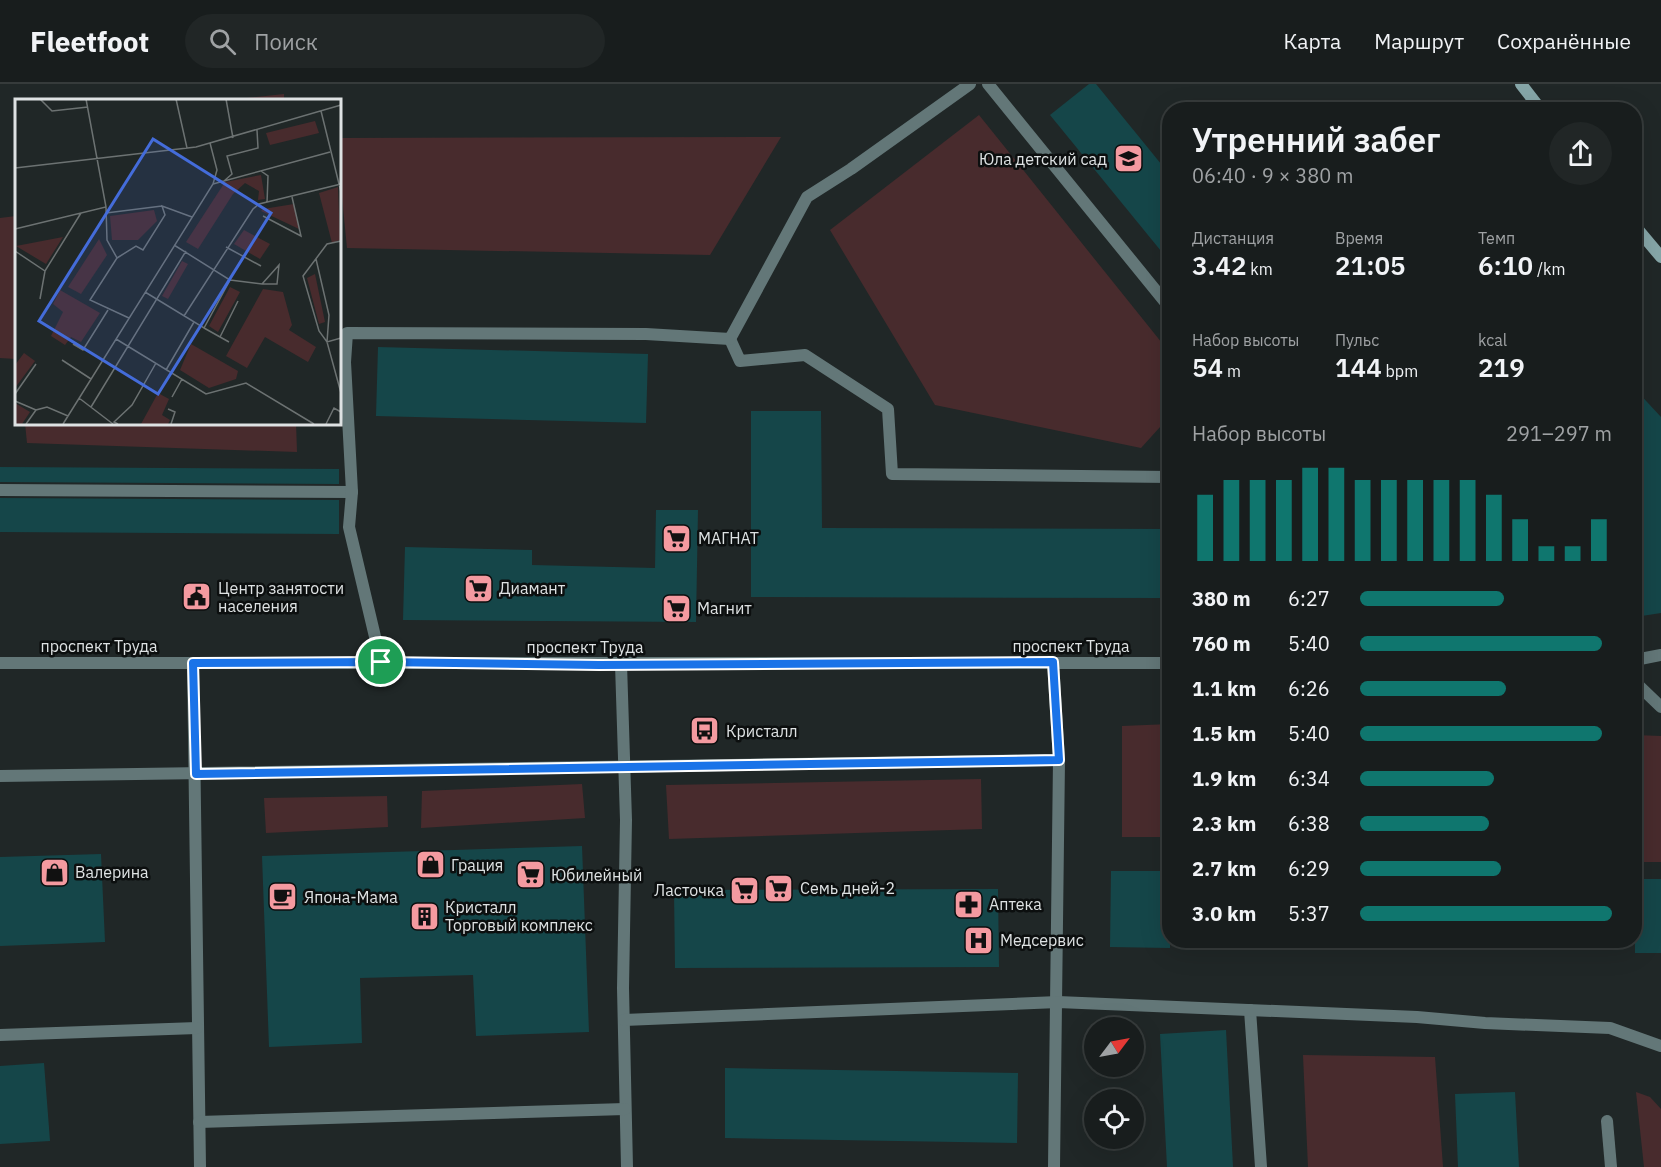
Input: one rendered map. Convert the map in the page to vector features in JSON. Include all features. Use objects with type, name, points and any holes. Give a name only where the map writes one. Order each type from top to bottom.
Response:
[{"type":"main road","points":[[1521,84],[1535,102]]},
{"type":"main road","points":[[1642,234],[1661,257]]},
{"type":"street","points":[[730,339],[807,197],[851,169],[970,84]]},
{"type":"street","points":[[988,84],[1162,298]]},
{"type":"street","points":[[381,662],[349,527],[352,492],[345,363],[346,333],[646,334],[730,339]]},
{"type":"street","points":[[730,339],[740,361],[805,355],[888,409],[892,474],[1162,477]]},
{"type":"street","points":[[0,490],[352,492]]},
{"type":"street","points":[[1642,659],[1661,655]]},
{"type":"street","points":[[1053,662],[1059,760],[1058,1002],[1054,1167]]},
{"type":"street","name":"проспект Труда","points":[[0,663],[1162,663]]},
{"type":"street","points":[[193,663],[200,1167]]},
{"type":"street","points":[[621,664],[627,1167]]},
{"type":"street","points":[[1642,689],[1661,707]]},
{"type":"street","points":[[0,776],[1059,760]]},
{"type":"street","points":[[624,1020],[1058,1002],[1610,1028],[1661,1046]]},
{"type":"street","points":[[1250,1010],[1261,1167]]},
{"type":"street","points":[[0,1035],[197,1028]]},
{"type":"street","points":[[200,1122],[625,1109]]},
{"type":"street","points":[[1607,1121],[1611,1167]]},
{"type":"shaded area","points":[[284,94],[284,99],[236,99]]},
{"type":"shaded area","points":[[979,115],[1162,343],[1162,425],[1141,448],[935,405],[830,230]]},
{"type":"shaded area","points":[[781,137],[710,255],[347,248],[340,177],[340,138]]},
{"type":"shaded area","points":[[15,216],[15,359],[0,358],[0,218]]},
{"type":"shaded area","points":[[25,424],[296,424],[297,452],[27,443]]},
{"type":"shaded area","points":[[1162,724],[1162,837],[1122,837],[1122,726]]},
{"type":"shaded area","points":[[1642,735],[1661,736],[1661,862],[1644,862],[1642,857]]},
{"type":"shaded area","points":[[981,779],[982,829],[669,839],[666,785]]},
{"type":"shaded area","points":[[582,784],[585,818],[421,828],[422,791]]},
{"type":"shaded area","points":[[387,796],[388,827],[266,833],[264,798]]},
{"type":"shaded area","points":[[1303,1055],[1435,1057],[1443,1167],[1308,1167]]},
{"type":"shaded area","points":[[1636,1092],[1650,1097],[1661,1109],[1661,1167],[1644,1167]]},
{"type":"building","points":[[1089,84],[1096,84],[1162,165],[1162,252],[1050,115]]},
{"type":"building","points":[[378,347],[648,354],[646,423],[376,416]]},
{"type":"building","points":[[1642,397],[1661,417],[1661,613],[1642,616]]},
{"type":"building","points":[[751,411],[821,411],[822,528],[1162,529],[1162,598],[751,597]]},
{"type":"building","points":[[0,467],[339,469],[339,484],[0,482]]},
{"type":"building","points":[[0,498],[339,500],[339,534],[0,532]]},
{"type":"building","points":[[656,510],[698,510],[696,622],[403,620],[405,547],[532,550],[532,565],[655,568]]},
{"type":"building","name":"Кристалл Торговый комплекс","points":[[582,846],[589,1032],[476,1036],[473,975],[360,978],[362,1043],[269,1047],[262,856]]},
{"type":"building","points":[[101,854],[105,942],[0,946],[0,857]]},
{"type":"building","points":[[1111,871],[1162,871],[1162,948],[1110,947]]},
{"type":"building","points":[[1642,879],[1661,879],[1661,953],[1635,953],[1635,948],[1642,948]]},
{"type":"building","points":[[998,889],[999,967],[675,968],[674,890]]},
{"type":"building","points":[[1226,1030],[1233,1167],[1167,1167],[1160,1034]]},
{"type":"building","points":[[44,1063],[50,1141],[0,1144],[0,1066]]},
{"type":"building","points":[[725,1068],[1018,1073],[1017,1143],[725,1138]]},
{"type":"building","points":[[1515,1092],[1519,1167],[1458,1167],[1455,1094]]},
{"type":"place","name":"Юла детский сад","points":[[1128,159]]},
{"type":"place","name":"МАГНАТ","points":[[677,538]]},
{"type":"place","name":"Диамант","points":[[478,588]]},
{"type":"place","name":"Центр занятости населения","points":[[197,597]]},
{"type":"place","name":"Магнит","points":[[676,608]]},
{"type":"place","name":"Кристалл","points":[[705,731]]},
{"type":"place","name":"Грация","points":[[430,865]]},
{"type":"place","name":"Валерина","points":[[54,872]]},
{"type":"place","name":"Юбилейный","points":[[530,875]]},
{"type":"place","name":"Семь дней-2","points":[[779,888]]},
{"type":"place","name":"Ласточка","points":[[745,890]]},
{"type":"place","name":"Япона-Мама","points":[[283,897]]},
{"type":"place","name":"Аптека","points":[[968,904]]},
{"type":"place","name":"Кристалл Торговый комплекс","points":[[424,916]]},
{"type":"place","name":"Медсервис","points":[[979,940]]},
{"type":"route","points":[[381,662],[599,665],[1053,662],[1059,760],[196,774],[193,663],[381,662]]}]
